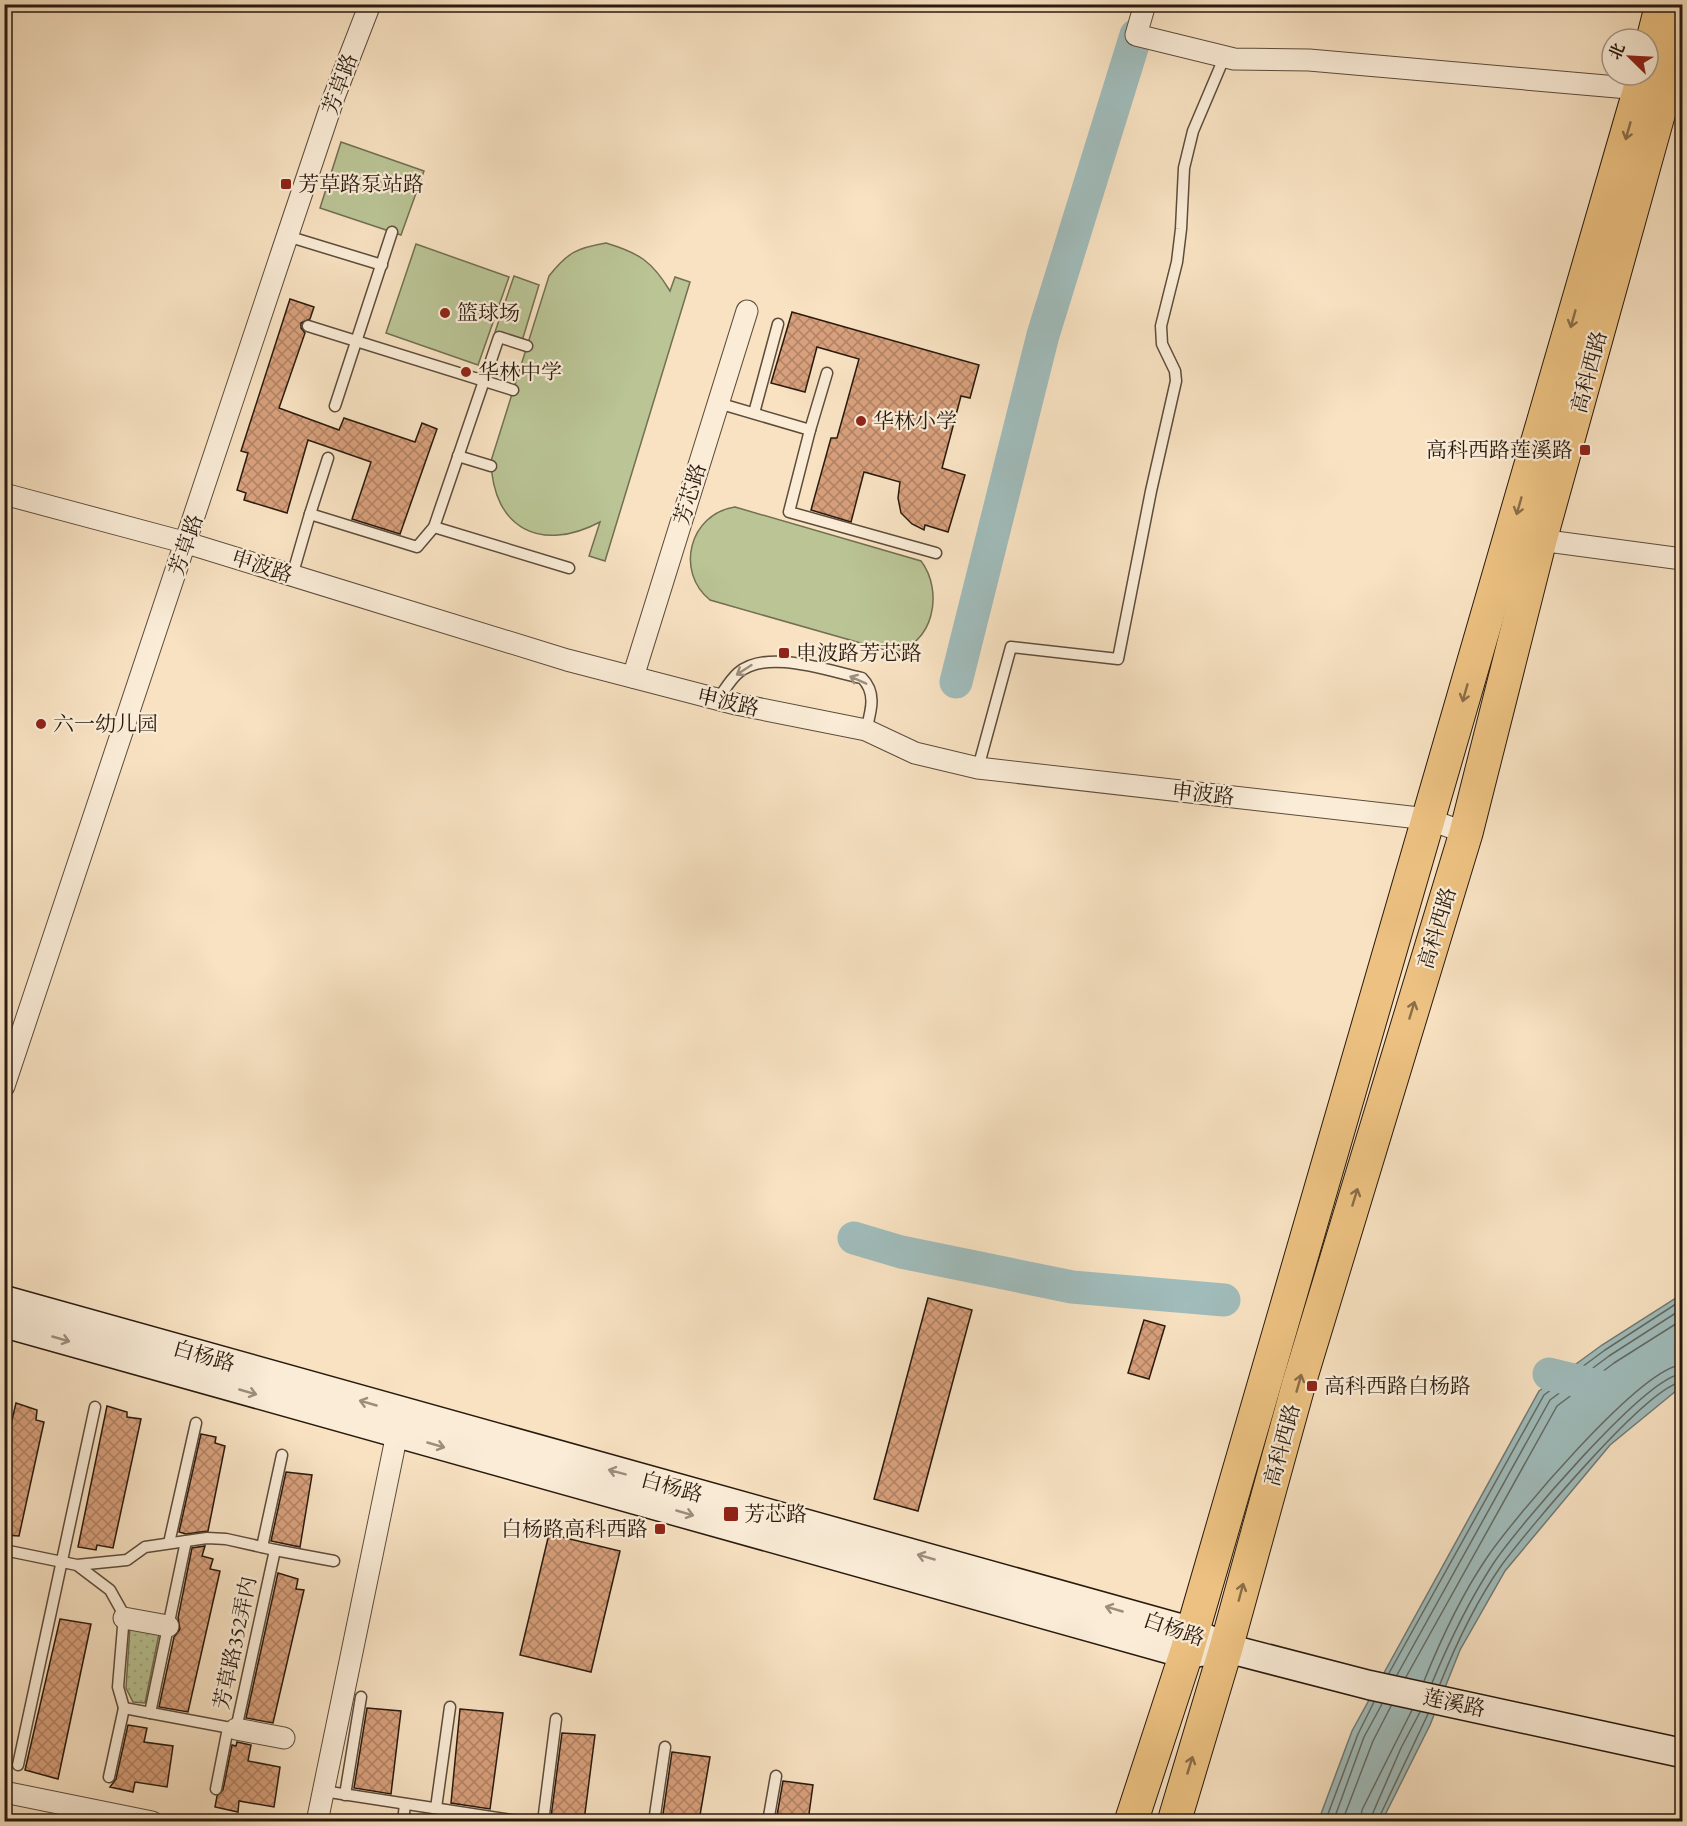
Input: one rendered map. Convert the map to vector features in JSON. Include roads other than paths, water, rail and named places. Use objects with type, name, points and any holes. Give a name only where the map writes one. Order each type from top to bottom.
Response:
[{"type":"main road","name":"高科西路","points":[[1656,27],[1662,4]]},
{"type":"main road","name":"高科西路","points":[[1174,1821],[1226,1648],[1299,1383],[1466,833],[1540,540],[1683,29]]},
{"type":"main road","name":"高科西路","points":[[1131,1821],[1188,1642],[1640,87]]},
{"type":"main road","name":"白杨路","points":[[4,1300],[399,1423]]},
{"type":"main road","name":"白杨路","points":[[4,1323],[399,1423],[1188,1642],[1226,1648]]},
{"type":"main road","name":"莲溪路","points":[[1226,1648],[1369,1685],[1683,1753]]},
{"type":"street","name":"芳草路","points":[[4,1086],[334,97],[370,4]]},
{"type":"street","points":[[1144,4],[1136,35],[1224,58],[1600,72]]},
{"type":"street","name":"芳芯路","points":[[633,678],[747,311]]},
{"type":"street","name":"申波路","points":[[4,494],[187,543],[633,678],[718,699],[866,730],[915,753],[978,768],[1428,819],[1466,833]]},
{"type":"street","points":[[1540,540],[1683,559]]},
{"type":"street","points":[[317,1821],[399,1423]]},
{"type":"street","points":[[124,1618],[168,1626]]},
{"type":"street","points":[[232,1728],[284,1738]]},
{"type":"street","points":[[4,1792],[152,1821]]},
{"type":"lane","points":[[978,768],[1011,647],[1118,659],[1151,491],[1176,381],[1175,371],[1162,344],[1161,326],[1180,240],[1186,150],[1224,58]]},
{"type":"lane","points":[[335,406],[358,342],[392,232]]},
{"type":"lane","points":[[287,236],[382,265]]},
{"type":"lane","points":[[754,413],[778,324]]},
{"type":"lane","points":[[308,326],[513,390]]},
{"type":"lane","points":[[310,514],[417,547],[434,527],[499,337],[527,346]]},
{"type":"lane","points":[[827,373],[789,512],[936,553]]},
{"type":"lane","points":[[718,403],[810,430]]},
{"type":"lane","points":[[458,456],[491,466]]},
{"type":"lane","points":[[292,576],[327,458]]},
{"type":"lane","points":[[434,527],[569,568]]},
{"type":"lane","points":[[718,699],[737,674],[748,666],[760,662],[782,661],[862,678],[869,685],[872,696],[866,730]]},
{"type":"lane","points":[[18,1766],[95,1407]]},
{"type":"lane","points":[[170,1544],[196,1423]]},
{"type":"lane","points":[[262,1547],[282,1455]]},
{"type":"lane","points":[[4,1550],[77,1565],[127,1560],[145,1547],[186,1541],[226,1539],[334,1561]]},
{"type":"lane","points":[[150,1713],[186,1541]]},
{"type":"lane","name":"芳草路352弄内","points":[[124,1708],[232,1728],[274,1550]]},
{"type":"lane","points":[[77,1565],[110,1590],[124,1618],[118,1687],[124,1708],[109,1777]]},
{"type":"lane","points":[[345,1795],[361,1696]]},
{"type":"lane","points":[[436,1808],[450,1707]]},
{"type":"lane","points":[[543,1821],[556,1719]]},
{"type":"lane","points":[[216,1789],[232,1728]]},
{"type":"lane","points":[[654,1821],[665,1747]]},
{"type":"lane","points":[[768,1821],[776,1776]]},
{"type":"lane","points":[[323,1791],[436,1808],[490,1819],[524,1821]]},
{"type":"lane","points":[[403,1821],[405,1804]]},
{"type":"water","points":[[1682,1294],[1682,1386],[1610,1445],[1505,1571],[1460,1650],[1430,1725],[1382,1821],[1318,1822],[1352,1731],[1539,1391],[1602,1345]]},
{"type":"waterway","points":[[956,682],[1043,335],[1136,35]]},
{"type":"waterway","points":[[854,1238],[901,1252],[1072,1287],[1224,1300]]},
{"type":"waterway","points":[[1549,1374],[1602,1387]]},
{"type":"place","name":"芳草路泵站路","points":[[286,184]]},
{"type":"place","name":"篮球场","points":[[445,313]]},
{"type":"place","name":"华林中学","points":[[466,372]]},
{"type":"place","name":"华林小学","points":[[861,421]]},
{"type":"place","name":"高科西路莲溪路","points":[[1585,450]]},
{"type":"place","name":"申波路芳芯路","points":[[784,653]]},
{"type":"place","name":"六一幼儿园","points":[[41,724]]},
{"type":"place","name":"高科西路白杨路","points":[[1312,1386]]},
{"type":"place","name":"芳芯路","points":[[731,1514]]},
{"type":"place","name":"白杨路高科西路","points":[[660,1529]]}]
